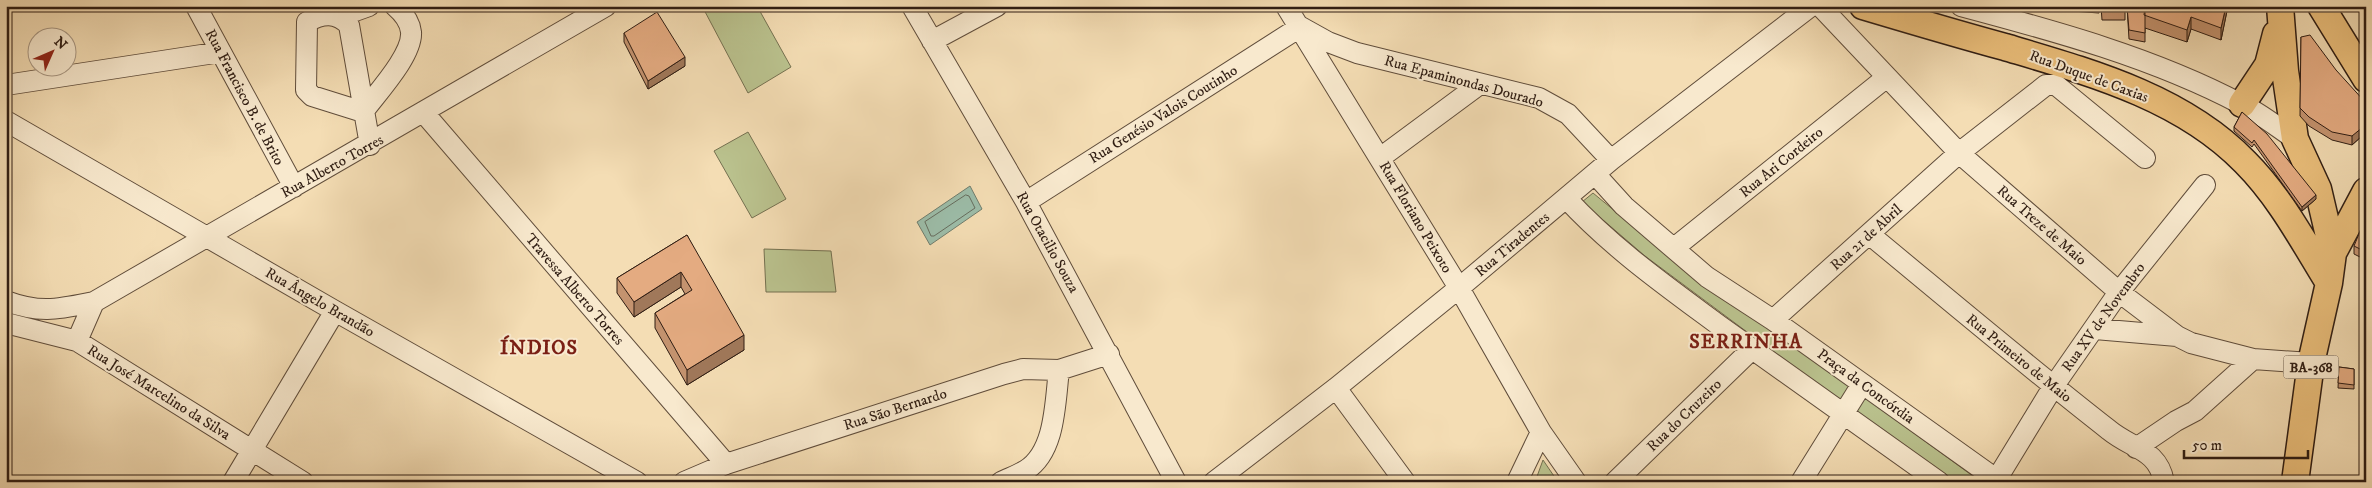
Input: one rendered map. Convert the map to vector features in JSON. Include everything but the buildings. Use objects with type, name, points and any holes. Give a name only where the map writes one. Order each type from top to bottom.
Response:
[{"type":"main road","name":"Rua Duque de Caxias","points":[[1862,6],[2074,67],[2148,96],[2184,115],[2245,161],[2278,200],[2330,283]]},
{"type":"main road","points":[[2321,6],[2366,78]]},
{"type":"main road","points":[[2242,104],[2268,65],[2282,8]]},
{"type":"main road","points":[[2282,8],[2285,71],[2295,139]]},
{"type":"main road","name":"BA-368","points":[[2295,139],[2318,189],[2332,253],[2330,283],[2311,363],[2296,482]]},
{"type":"main road","points":[[2318,189],[2352,197],[2365,192]]},
{"type":"main road","points":[[2332,253],[2365,192]]},
{"type":"street","name":"Rua Francisco B. de Brito","points":[[196,6],[294,187]]},
{"type":"street","points":[[363,112],[312,96],[306,90],[307,22],[316,17],[331,14],[340,16],[369,6]]},
{"type":"street","points":[[363,112],[403,58],[411,39],[411,30],[404,14],[395,6]]},
{"type":"street","name":"Rua Alberto Torres","points":[[94,302],[370,145],[606,6]]},
{"type":"street","name":"Rua Otacilio Souza","points":[[912,6],[1026,202],[1110,354],[1176,482]]},
{"type":"street","points":[[932,41],[997,6]]},
{"type":"street","name":"Rua Floriano Peixoto","points":[[1286,6],[1459,288],[1541,432],[1576,482]]},
{"type":"street","name":"Rua Tiradentes","points":[[1214,482],[1336,388],[1459,288],[1611,160],[1811,6]]},
{"type":"street","name":"Rua Treze de Maio","points":[[1820,6],[1959,153],[2120,292],[2177,336],[2191,343],[2252,359],[2311,363]]},
{"type":"street","name":"Rua Duque de Caxias","points":[[1961,6],[2006,12],[2164,68],[2242,104],[2295,139]]},
{"type":"street","points":[[340,16],[349,25],[370,145]]},
{"type":"street","name":"Rua Epaminondas Dourado","points":[[1300,27],[1328,42],[1357,53],[1539,98],[1554,105],[1578,124],[1611,160]]},
{"type":"street","name":"Rua Genésio Valois Coutinho","points":[[1026,202],[1300,27]]},
{"type":"street","points":[[6,85],[221,52]]},
{"type":"street","name":"Rua Ari Cordeiro","points":[[1674,248],[1888,77]]},
{"type":"street","points":[[1380,158],[1480,84]]},
{"type":"street","name":"Rua Duque de Caxias","points":[[1959,153],[2033,93],[2052,84],[2145,158]]},
{"type":"street","name":"Travessa Alberto Torres","points":[[424,113],[726,464]]},
{"type":"street","name":"Rua Ângelo Brandão","points":[[6,121],[335,311],[636,481]]},
{"type":"street","name":"Rua 21 de Abril","points":[[1773,320],[1959,153]]},
{"type":"street","name":"Praça da Concórdia","points":[[1595,174],[1624,206],[1707,276],[1773,320],[1997,481]]},
{"type":"street","name":"Rua XV de Novembro","points":[[1997,481],[2053,387],[2120,292],[2205,185]]},
{"type":"street","points":[[1566,198],[1593,227],[1625,255],[1752,349],[1939,482]]},
{"type":"street","name":"Rua Primeiro de Maio","points":[[1869,234],[2053,387],[2120,439],[2150,454],[2159,463],[2164,482]]},
{"type":"street","points":[[1688,302],[1707,276]]},
{"type":"street","points":[[6,301],[35,310],[58,309],[94,302]]},
{"type":"street","points":[[77,342],[94,302]]},
{"type":"street","points":[[233,482],[335,311]]},
{"type":"street","name":"Rua José Marcelino da Silva","points":[[6,323],[77,342],[303,482]]},
{"type":"street","points":[[2095,329],[2177,336]]},
{"type":"street","name":"Rua do Cruzeiro","points":[[1615,482],[1752,349]]},
{"type":"street","name":"Rua São Bernardo","points":[[684,482],[726,464],[1004,374],[1023,369],[1059,370],[1110,354]]},
{"type":"street","points":[[2136,448],[2176,421],[2195,411],[2252,359]]},
{"type":"street","points":[[1001,482],[1026,470],[1043,453],[1049,435],[1059,370]]},
{"type":"street","points":[[1801,482],[1862,384]]},
{"type":"street","points":[[1336,388],[1405,482]]},
{"type":"street","points":[[1516,482],[1541,432]]},
{"type":"green space","points":[[702,6],[757,6],[791,67],[748,93]]},
{"type":"green space","points":[[748,132],[786,199],[752,218],[714,151]]},
{"type":"green space","points":[[1593,193],[1656,245],[1981,482],[1954,482],[1892,440],[1645,256],[1582,202]]},
{"type":"green space","points":[[764,249],[831,251],[836,292],[766,292]]},
{"type":"green space","points":[[1543,460],[1558,482],[1535,482]]},
{"type":"water","points":[[970,186],[982,209],[930,245],[917,222]]},
{"type":"district","name":"SERRINHA","points":[[1746,341]]},
{"type":"district","name":"ÍNDIOS","points":[[539,347]]}]
